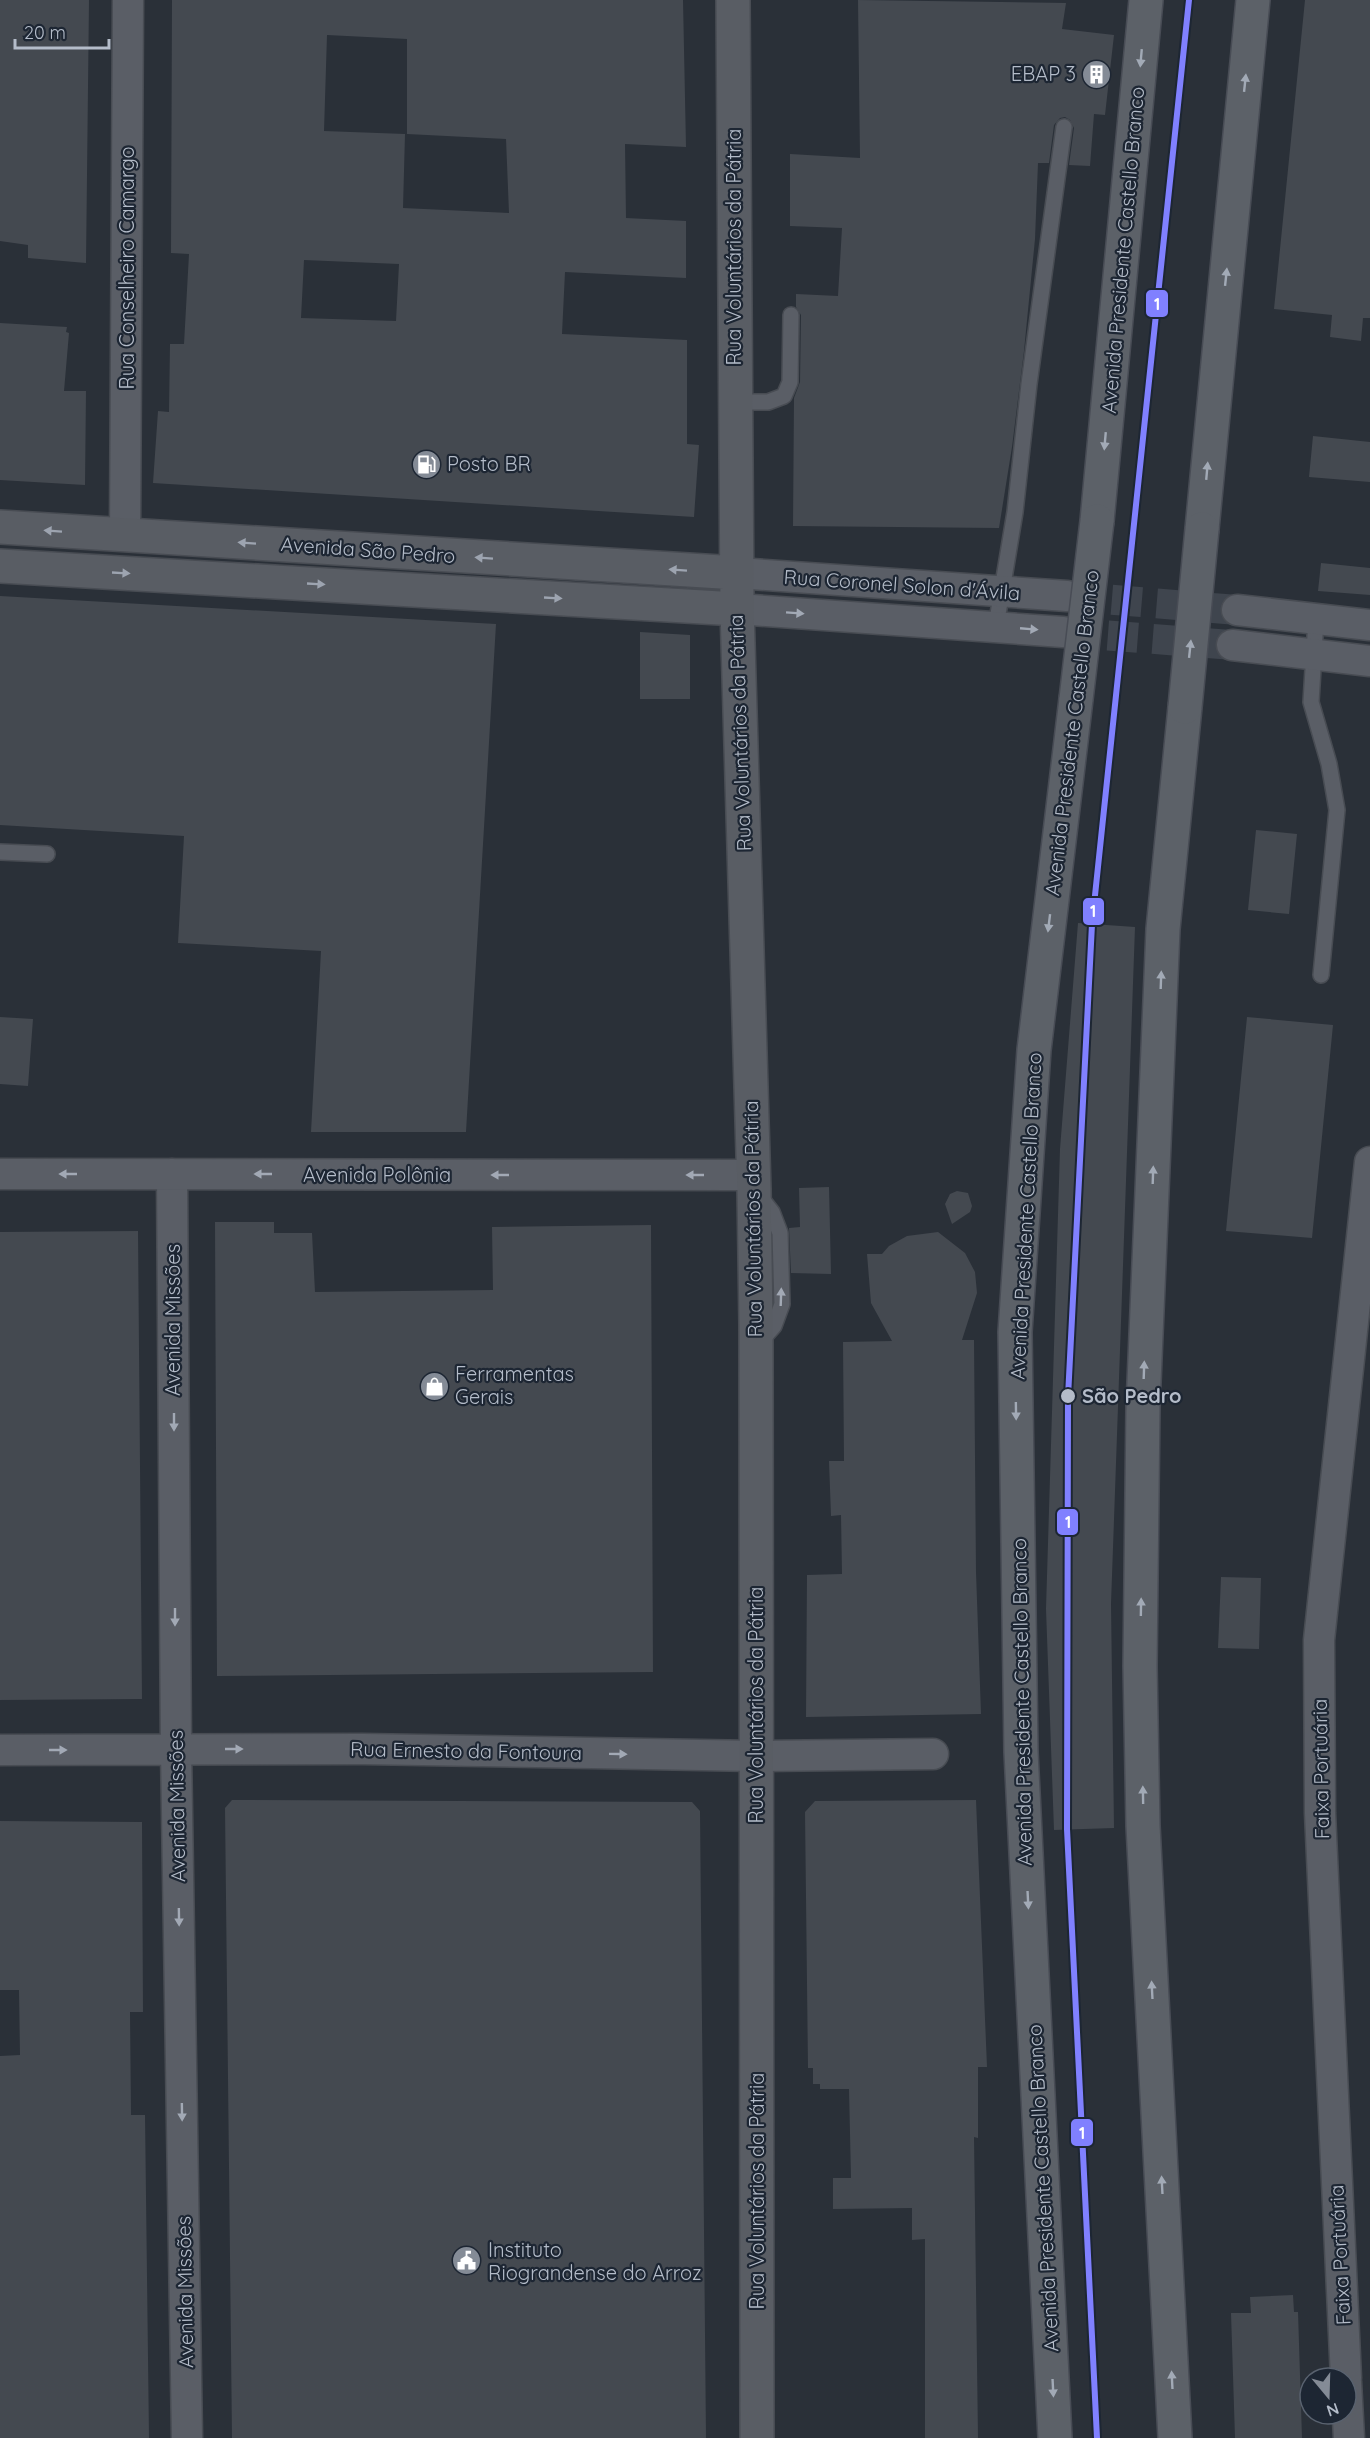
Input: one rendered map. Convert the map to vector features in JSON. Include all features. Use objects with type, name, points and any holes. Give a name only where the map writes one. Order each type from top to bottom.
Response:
[{"type":"main road","name":"Rua Voluntários da Pátria","points":[[733,0],[737,609],[754,1182],[757,2438]]},
{"type":"main road","name":"Avenida Presidente Castello Branco","points":[[1055,2438],[1021,1752],[1016,1332],[1034,1050],[1097,521],[1146,0]]},
{"type":"main road","points":[[1175,2438],[1143,1826],[1140,1654],[1143,1407],[1163,941],[1253,0]]},
{"type":"main road","name":"Avenida São Pedro","points":[[0,527],[737,573]]},
{"type":"main road","name":"Avenida São Pedro","points":[[0,566],[737,609]]},
{"type":"street","name":"Rua Conselheiro Camargo","points":[[125,535],[128,0]]},
{"type":"street","name":"Rua Coronel Solon d'Ávila","points":[[737,573],[1067,596]]},
{"type":"street","name":"Rua Coronel Solon d'Ávila","points":[[737,609],[1063,632]]},
{"type":"street","points":[[1237,610],[1370,625]]},
{"type":"street","points":[[1232,645],[1370,661]]},
{"type":"street","name":"Faixa Portuária","points":[[1345,2366],[1320,1813],[1319,1640],[1370,1162]]},
{"type":"street","name":"Avenida Polônia","points":[[0,1174],[172,1174],[754,1182]]},
{"type":"street","name":"Avenida Missões","points":[[172,1174],[176,1749],[187,2438]]},
{"type":"street","name":"Rua Ernesto da Fontoura","points":[[0,1750],[363,1749],[756,1756],[933,1754]]},
{"type":"lane","points":[[996,626],[1016,512],[1029,384],[1064,127]]},
{"type":"lane","points":[[735,402],[768,402],[784,396],[790,382],[791,315]]},
{"type":"lane","points":[[1316,619],[1312,654],[1311,702],[1329,764],[1337,810],[1321,975]]},
{"type":"lane","points":[[0,852],[47,854]]},
{"type":"building","points":[[0,0],[89,0],[86,263],[28,258],[28,245],[0,241]]},
{"type":"building","points":[[172,0],[683,0],[686,147],[625,144],[626,218],[686,221],[686,278],[565,272],[562,334],[687,340],[687,444],[699,445],[694,517],[153,483],[158,411],[169,412],[170,344],[184,344],[189,254],[171,253]],"holes":[[[327,35],[407,39],[407,134],[506,139],[509,213],[403,208],[405,134],[324,131]],[[304,260],[399,264],[396,321],[301,318]]]},
{"type":"building","points":[[858,0],[1066,3],[1062,29],[1114,35],[1105,115],[1094,114],[1090,166],[1069,165],[1074,128],[1070,120],[1065,117],[1060,118],[1054,125],[1049,163],[1038,163],[1035,239],[1024,351],[999,528],[793,526],[794,398],[800,382],[801,315],[796,307],[796,294],[838,296],[842,228],[790,226],[790,154],[860,158]]},
{"type":"building","points":[[1305,0],[1370,0],[1370,318],[1363,318],[1361,341],[1330,337],[1332,315],[1274,309]]},
{"type":"building","points":[[0,323],[67,327],[66,332],[69,333],[64,391],[86,391],[85,485],[0,480]]},
{"type":"building","points":[[1313,436],[1370,442],[1370,482],[1309,477]]},
{"type":"building","points":[[1321,563],[1370,568],[1370,595],[1318,591]]},
{"type":"building","points":[[0,596],[496,624],[466,1132],[311,1132],[321,951],[178,943],[184,836],[0,825]]},
{"type":"building","points":[[640,632],[690,635],[690,699],[640,699]]},
{"type":"building","points":[[1256,830],[1297,834],[1289,914],[1248,910]]},
{"type":"building","points":[[1078,923],[1135,927],[1111,1604],[1114,1828],[1054,1830],[1046,1609],[1060,1149]]},
{"type":"building","points":[[0,1017],[33,1019],[28,1086],[0,1084]]},
{"type":"building","points":[[1247,1017],[1333,1025],[1312,1238],[1226,1231]]},
{"type":"building","points":[[829,1187],[831,1274],[791,1273],[789,1228],[800,1227],[799,1188]]},
{"type":"building","points":[[957,1191],[968,1193],[972,1206],[970,1212],[952,1224],[945,1204],[950,1194]]},
{"type":"building","name":"Ferramentas Gerais","points":[[215,1222],[274,1222],[274,1233],[312,1233],[315,1292],[493,1290],[492,1227],[651,1225],[653,1672],[217,1676]]},
{"type":"building","points":[[138,1231],[142,1699],[0,1700],[0,1232]]},
{"type":"building","points":[[938,1232],[965,1253],[975,1272],[977,1293],[962,1340],[974,1340],[976,1572],[981,1714],[806,1717],[807,1575],[842,1574],[841,1515],[831,1516],[829,1461],[844,1461],[843,1342],[892,1341],[871,1303],[867,1254],[882,1254],[889,1246],[907,1236]]},
{"type":"building","points":[[1221,1577],[1261,1578],[1259,1649],[1218,1648]]},
{"type":"building","points":[[232,1800],[692,1802],[700,1811],[706,2438],[232,2438],[225,1808]]},
{"type":"building","points":[[976,1800],[987,2067],[978,2067],[978,2138],[974,2137],[978,2438],[925,2438],[925,2239],[912,2240],[912,2208],[833,2209],[833,2178],[851,2178],[849,2089],[820,2089],[820,2084],[813,2084],[813,2068],[808,2068],[805,1812],[815,1801]]},
{"type":"building","points":[[0,1821],[142,1822],[143,2012],[130,2012],[131,2115],[145,2115],[149,2438],[0,2438],[0,2056],[20,2055],[19,1990],[0,1990]]},
{"type":"building","points":[[1293,2295],[1294,2312],[1298,2312],[1298,2426],[1302,2426],[1302,2438],[1235,2438],[1231,2313],[1251,2313],[1250,2297]]},
{"type":"tunnel","points":[[1067,596],[1237,610]]},
{"type":"tunnel","points":[[1063,632],[1232,645]]},
{"type":"transit line","name":"1","points":[[1097,2438],[1067,1829],[1068,1397],[1092,924],[1189,0]]},
{"type":"place","name":"EBAP 3","points":[[1097,74]]},
{"type":"place","name":"Posto BR","points":[[426,464]]},
{"type":"place","name":"Ferramentas Gerais","points":[[434,1386]]},
{"type":"place","name":"São Pedro","points":[[1068,1396]]},
{"type":"place","name":"Instituto Riograndense do Arroz","points":[[467,2261]]}]
